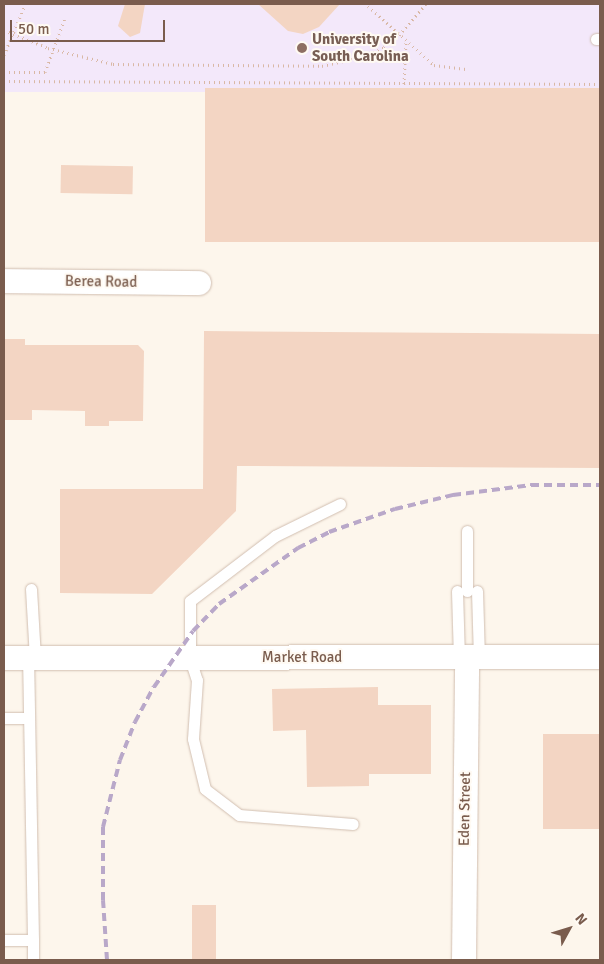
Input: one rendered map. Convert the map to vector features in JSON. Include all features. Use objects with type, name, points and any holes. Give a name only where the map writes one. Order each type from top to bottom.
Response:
[{"type":"street","name":"Berea Road","points":[[4,281],[199,283]]},
{"type":"street","name":"Eden Street","points":[[464,960],[468,657]]},
{"type":"street","name":"Market Road","points":[[4,658],[600,657]]},
{"type":"lane","points":[[340,504],[275,536],[190,601],[190,659],[197,680],[192,740],[205,789],[239,815],[353,824]]},
{"type":"lane","points":[[467,532],[468,657]]},
{"type":"lane","points":[[31,589],[29,718],[33,960]]},
{"type":"lane","points":[[467,591],[468,657]]},
{"type":"lane","points":[[4,718],[29,718]]},
{"type":"lane","points":[[4,940],[33,940]]},
{"type":"path","points":[[4,30],[12,35],[53,50],[84,59],[138,66],[322,66],[368,55],[399,35],[426,4]]},
{"type":"path","points":[[4,55],[25,5]]},
{"type":"path","points":[[368,6],[406,42],[434,65],[466,69]]},
{"type":"path","points":[[4,72],[44,72],[65,18]]},
{"type":"path","points":[[404,84],[406,42]]},
{"type":"path","points":[[4,81],[600,84]]},
{"type":"shaded area","name":"University of South Carolina","points":[[4,4],[600,4],[600,92],[4,92]]},
{"type":"building","points":[[125,4],[145,4],[140,33],[130,37],[118,26]]},
{"type":"building","points":[[258,4],[340,4],[319,27],[303,34],[288,31]]},
{"type":"building","points":[[205,88],[600,88],[600,242],[205,242]]},
{"type":"building","points":[[61,165],[133,166],[133,194],[61,193]]},
{"type":"building","points":[[204,331],[600,334],[600,468],[237,466],[236,511],[152,594],[60,593],[60,489],[203,489]]},
{"type":"building","points":[[4,339],[25,339],[25,345],[138,345],[144,351],[143,421],[109,421],[109,426],[85,426],[85,411],[32,410],[32,420],[4,420]]},
{"type":"building","points":[[378,687],[378,705],[431,705],[431,774],[369,774],[369,786],[307,787],[306,730],[273,731],[272,689]]},
{"type":"building","points":[[543,734],[600,734],[600,829],[543,829]]},
{"type":"building","points":[[192,905],[216,905],[216,960],[192,960]]},
{"type":"railway","points":[[107,960],[103,900],[103,827],[120,760],[135,722],[154,687],[193,631],[219,604],[298,548],[329,532],[395,509],[453,495],[531,485],[600,485]]},
{"type":"place","name":"University of South Carolina","points":[[302,48]]}]
